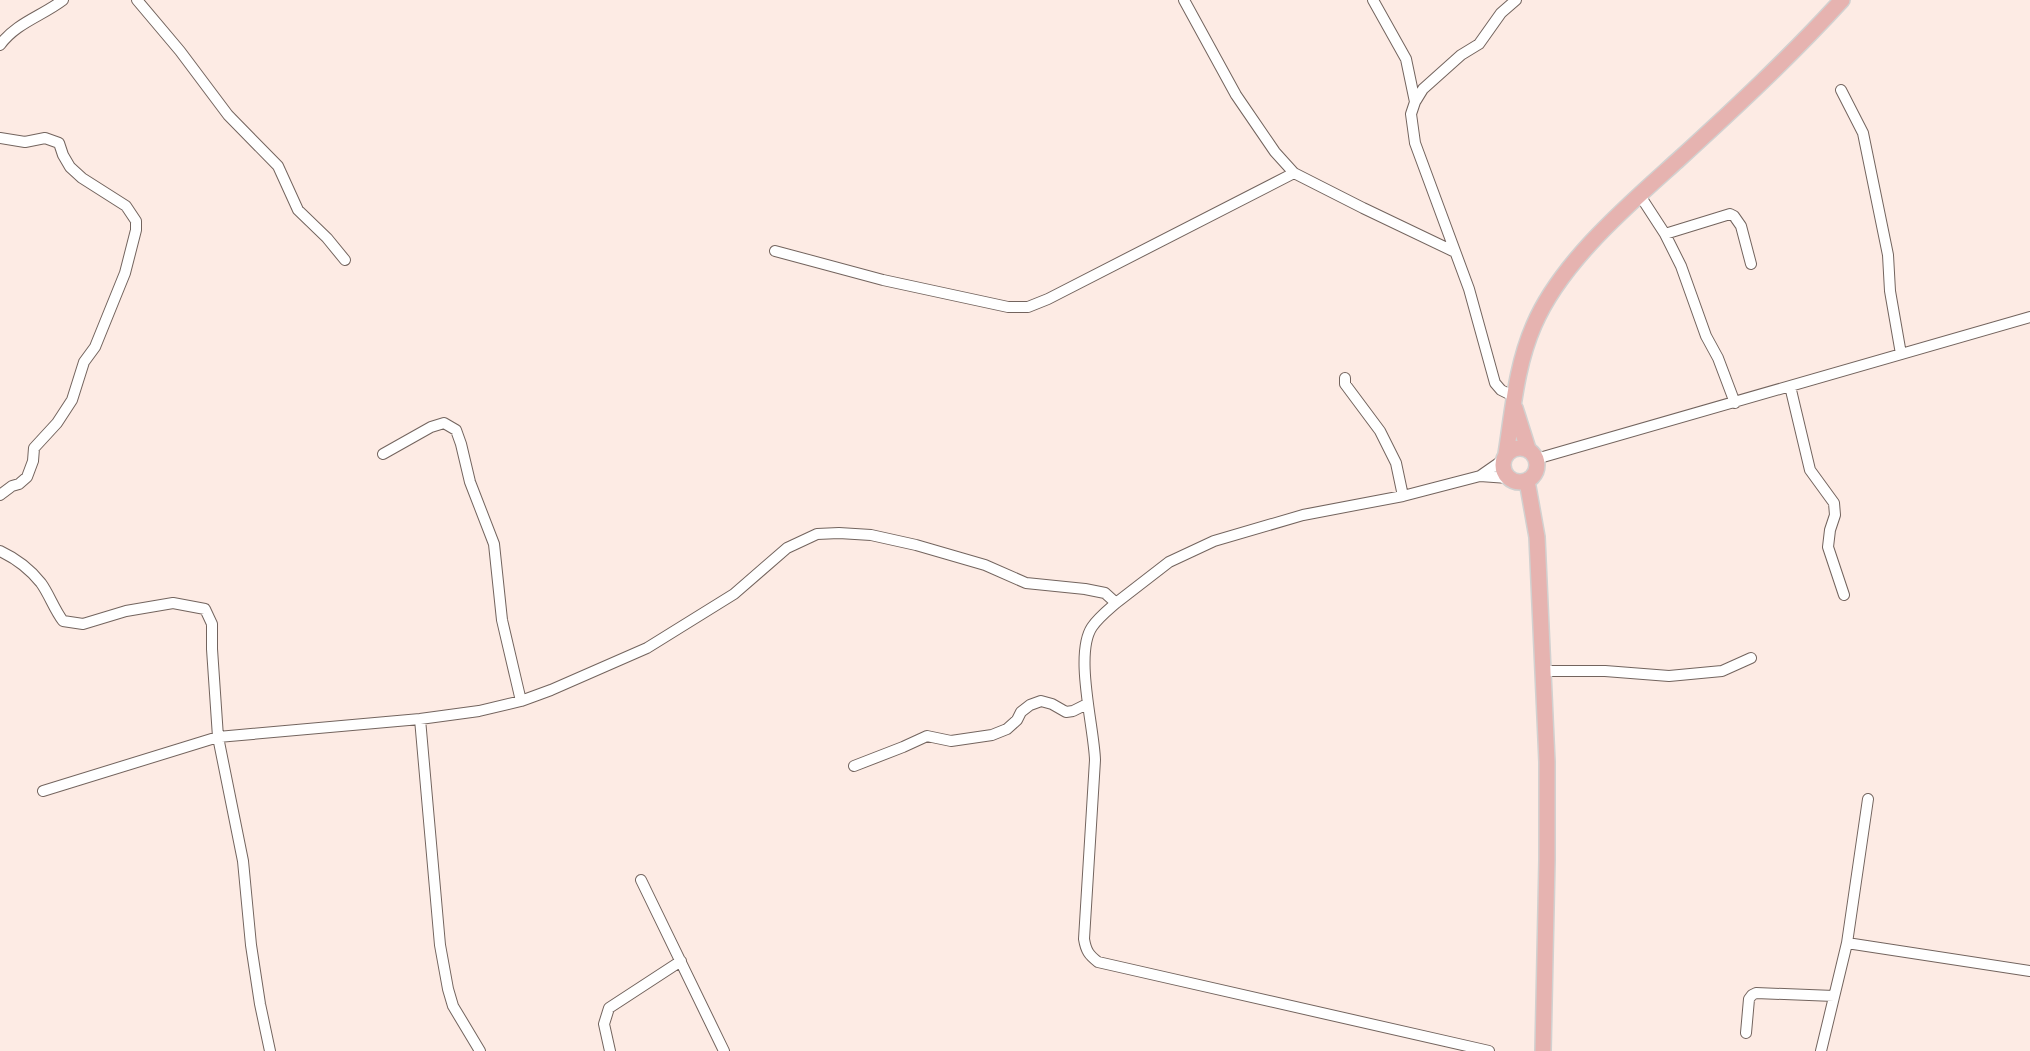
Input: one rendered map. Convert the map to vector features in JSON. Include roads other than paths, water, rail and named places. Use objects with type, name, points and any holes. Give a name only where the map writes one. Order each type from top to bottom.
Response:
[{"type":"main road","points":[[1514,401],[1537,464],[1534,474],[1527,480],[1517,482],[1508,478],[1503,469],[1518,369],[1545,302],[1567,272],[1638,194],[1677,161],[1786,59],[1842,0]]},
{"type":"main road","points":[[1505,457],[1518,447],[1532,454]]},
{"type":"main road","points":[[1527,480],[1536,537],[1544,671],[1548,860],[1543,1051]]},
{"type":"street","points":[[0,45],[6,36],[21,24],[40,16],[64,0]]},
{"type":"street","points":[[137,0],[180,51],[228,115],[278,166],[298,210],[327,238],[345,260]]},
{"type":"street","points":[[1184,0],[1236,95],[1275,152],[1294,173],[1455,252]]},
{"type":"street","points":[[1373,0],[1406,58],[1415,102]]},
{"type":"street","points":[[1514,401],[1494,383],[1469,289],[1415,143],[1411,114],[1415,102],[1429,84],[1461,56],[1479,44],[1501,13],[1516,0]]},
{"type":"street","points":[[1841,90],[1864,133],[1888,254],[1890,291],[1901,354]]},
{"type":"street","points":[[0,138],[25,142],[45,138],[59,144],[62,155],[70,167],[82,178],[126,206],[136,221],[136,230],[125,273],[95,346],[84,362],[72,400],[57,422],[34,448],[33,461],[27,477],[0,495]]},
{"type":"street","points":[[775,251],[892,282],[981,302],[1008,307],[1028,307],[1048,299],[1294,173]]},
{"type":"street","points":[[1638,194],[1665,234],[1681,266],[1701,323],[1718,358],[1735,403]]},
{"type":"street","points":[[1665,234],[1730,214],[1738,220],[1751,264]]},
{"type":"street","points":[[1532,454],[1735,403],[2030,317]]},
{"type":"street","points":[[1345,378],[1345,384],[1380,431],[1396,463],[1403,496]]},
{"type":"street","points":[[1790,386],[1810,470],[1834,503],[1835,515],[1828,547],[1844,595]]},
{"type":"street","points":[[383,454],[431,427],[444,423],[456,430],[470,482],[494,544],[502,620],[521,701]]},
{"type":"street","points":[[1480,476],[1505,457]]},
{"type":"street","points":[[1489,1051],[1098,962],[1090,956],[1086,950],[1084,939],[1095,760],[1094,738],[1087,704],[1084,652],[1091,628],[1116,603],[1169,562],[1214,541],[1303,515],[1403,496],[1480,476],[1508,478]]},
{"type":"street","points":[[43,791],[218,737],[420,719],[479,711],[521,701],[647,648],[734,594],[786,548],[817,534],[871,535],[916,545],[985,565],[1026,583],[1085,589],[1104,593],[1116,603]]},
{"type":"street","points":[[0,551],[23,564],[41,583],[53,607],[63,620],[83,624],[126,612],[173,603],[205,609],[212,624],[218,737],[242,861],[258,994],[270,1051]]},
{"type":"street","points":[[1544,671],[1605,671],[1668,676],[1722,671],[1751,658]]},
{"type":"street","points":[[854,766],[927,736],[951,741],[992,735],[1007,729],[1017,720],[1021,712],[1030,705],[1041,701],[1052,704],[1066,712],[1073,711],[1087,704]]},
{"type":"street","points":[[420,719],[440,945],[453,1006],[480,1051]]},
{"type":"street","points":[[1821,1051],[1847,943],[1868,799]]},
{"type":"street","points":[[642,880],[724,1051]]},
{"type":"street","points":[[1847,943],[2030,971]]},
{"type":"street","points":[[610,1051],[604,1024],[609,1008],[681,962]]},
{"type":"street","points":[[1746,1033],[1749,999],[1756,993],[1834,996]]}]
